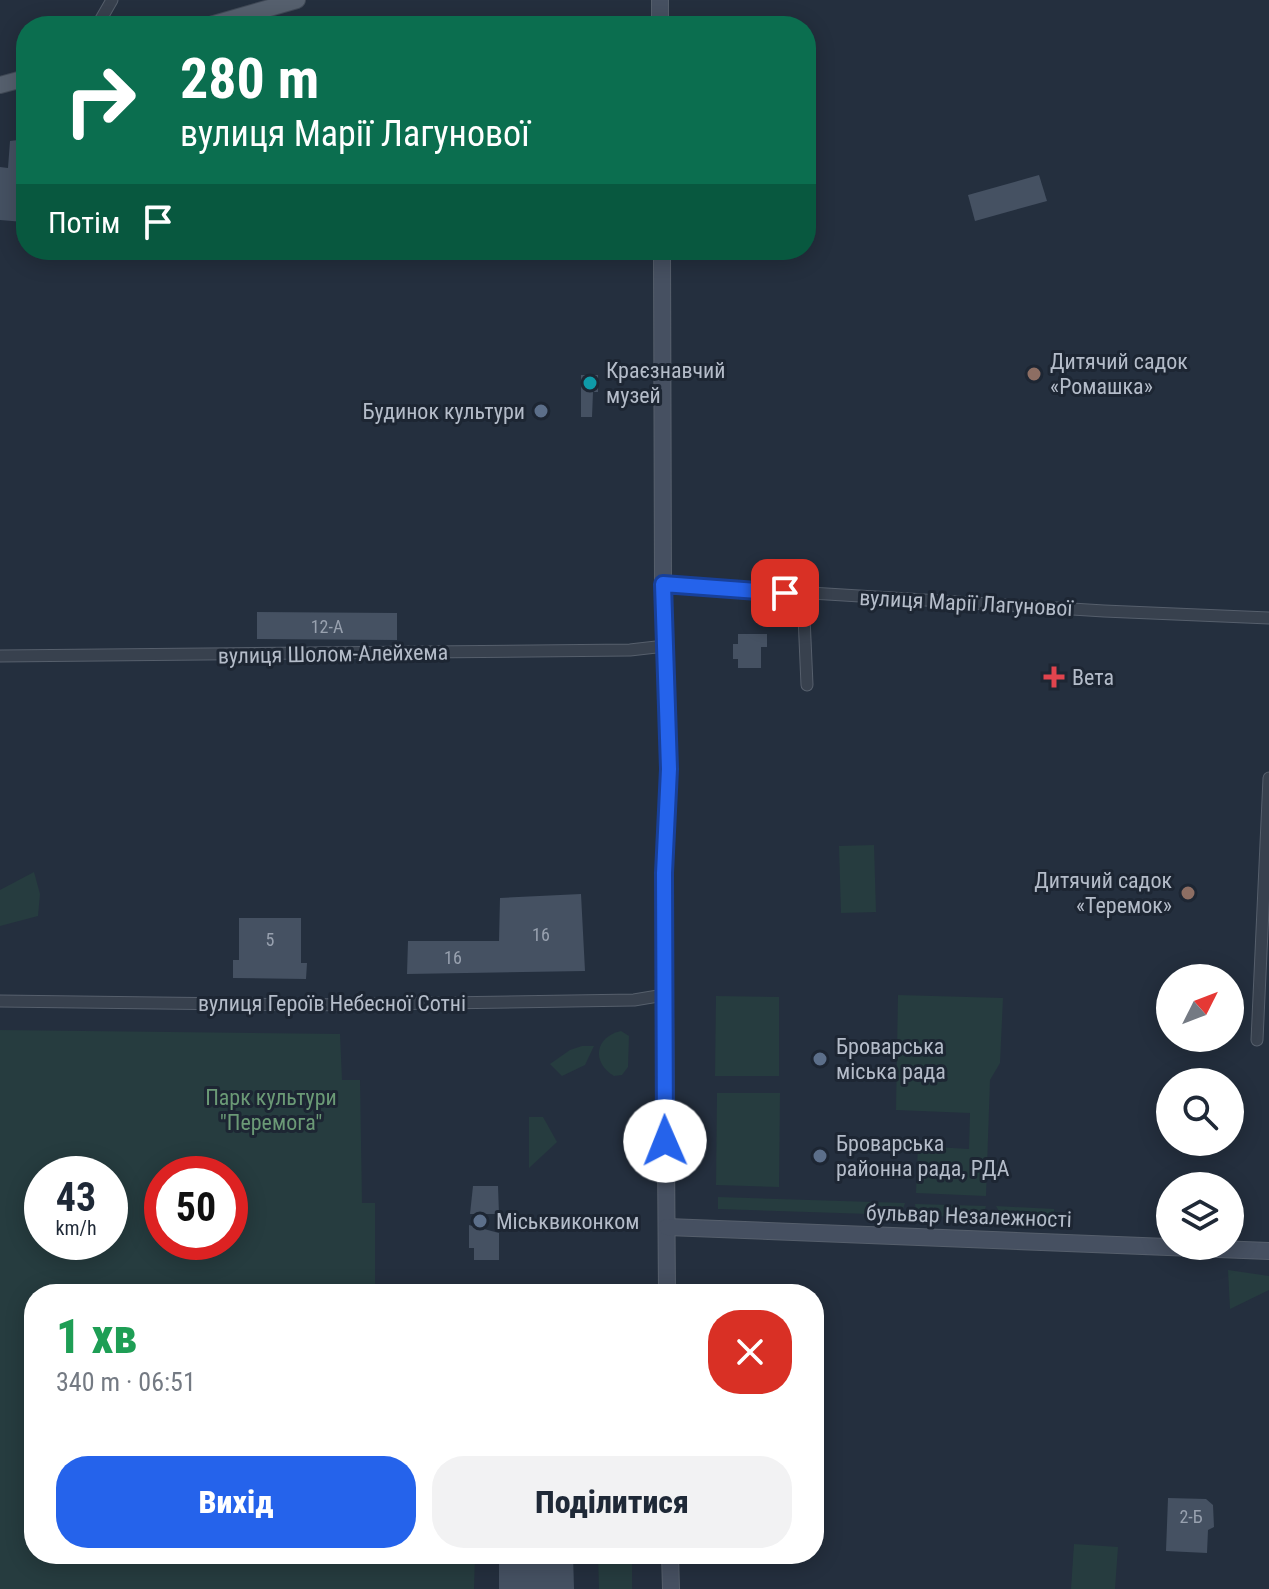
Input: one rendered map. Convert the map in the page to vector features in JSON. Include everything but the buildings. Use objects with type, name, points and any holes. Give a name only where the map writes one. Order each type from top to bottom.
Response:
[{"type":"main road","points":[[242,16],[297,0]]},
{"type":"main road","points":[[662,260],[663,584],[669,769],[664,873],[667,1284]]},
{"type":"main road","name":"бульвар Незалежності","points":[[667,1227],[1269,1251]]},
{"type":"main road","points":[[670,1564],[671,1589]]},
{"type":"street","name":"вулиця Марії Лагунової","points":[[663,584],[1269,618]]},
{"type":"street","points":[[803,594],[807,685]]},
{"type":"street","name":"вулиця Шолом-Алейхема","points":[[0,656],[434,653],[630,650],[665,646]]},
{"type":"street","points":[[1257,1040],[1269,778]]},
{"type":"street","name":"вулиця Героїв Небесної Сотні","points":[[0,1001],[306,1005],[634,1000],[664,995]]},
{"type":"green space","points":[[874,845],[876,912],[841,913],[839,846]]},
{"type":"green space","points":[[34,872],[40,894],[38,916],[0,926],[0,890]]},
{"type":"green space","points":[[898,995],[1003,998],[1000,1063],[990,1080],[986,1196],[916,1193],[918,1146],[969,1149],[970,1113],[896,1110]]},
{"type":"green space","points":[[716,996],[779,997],[779,1076],[715,1076]]},
{"type":"green space","name":"Парк культури \"Перемога\"","points":[[0,1030],[340,1034],[342,1080],[360,1080],[362,1203],[375,1203],[375,1284],[24,1284],[24,1564],[475,1564],[474,1589],[0,1589]]},
{"type":"green space","points":[[621,1031],[629,1036],[628,1067],[622,1075],[614,1076],[602,1064],[599,1050],[606,1039]]},
{"type":"green space","points":[[594,1046],[585,1065],[562,1076],[550,1064],[570,1050]]},
{"type":"green space","points":[[717,1093],[780,1093],[779,1187],[716,1185]]},
{"type":"green space","points":[[529,1117],[543,1117],[557,1142],[529,1168]]},
{"type":"green space","points":[[718,1197],[905,1203],[901,1215],[718,1209]]},
{"type":"green space","points":[[915,1204],[986,1206],[984,1213],[977,1217],[922,1216],[916,1212]]},
{"type":"green space","points":[[996,1206],[1054,1209],[1054,1220],[1003,1218]]},
{"type":"green space","points":[[1228,1270],[1269,1276],[1269,1290],[1230,1309]]},
{"type":"green space","points":[[1074,1544],[1118,1547],[1115,1589],[1071,1589]]},
{"type":"green space","points":[[598,1564],[632,1564],[632,1589],[599,1589]]},
{"type":"place","name":"Дитячий садок «Ромашка»","points":[[1034,374]]},
{"type":"place","name":"Краєзнавчий музей","points":[[590,383]]},
{"type":"place","name":"Будинок культури","points":[[541,411]]},
{"type":"place","name":"Вета","points":[[1054,677]]},
{"type":"place","name":"Дитячий садок «Теремок»","points":[[1188,893]]},
{"type":"place","name":"Броварська міська рада","points":[[820,1059]]},
{"type":"place","name":"Броварська районна рада, РДА","points":[[820,1156]]},
{"type":"place","name":"Міськвиконком","points":[[480,1221]]},
{"type":"route","points":[[665,1141],[664,873],[669,769],[663,584],[785,593]]}]
